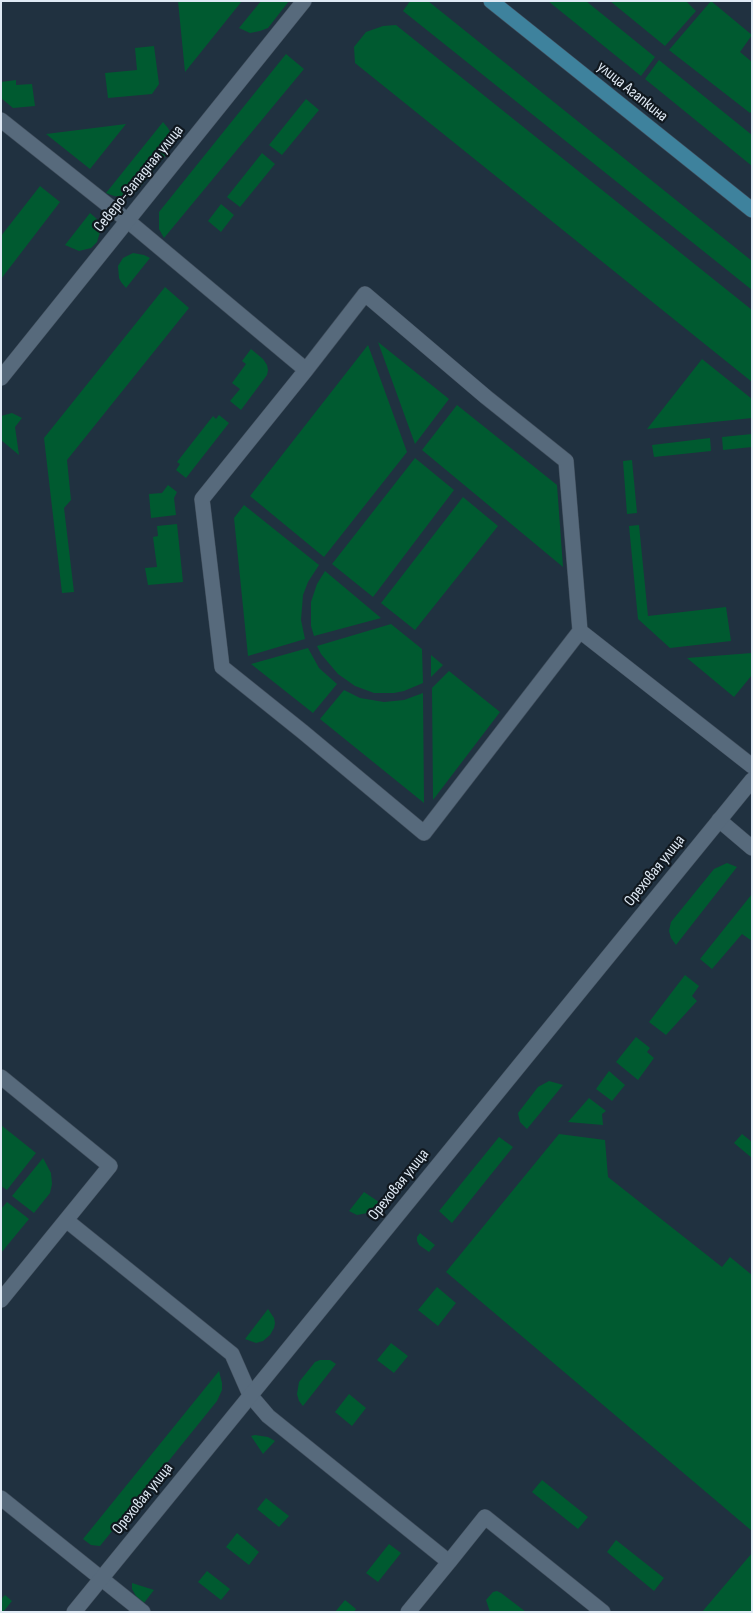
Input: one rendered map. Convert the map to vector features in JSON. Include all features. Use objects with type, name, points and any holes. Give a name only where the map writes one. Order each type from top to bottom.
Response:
[{"type":"main road","name":"улица Агапкина","points":[[491,1],[752,210]]},
{"type":"street","name":"Северо-Западная улица","points":[[1,378],[304,1]]},
{"type":"street","points":[[1,120],[128,221],[306,370]]},
{"type":"street","points":[[365,294],[486,397],[566,461],[580,632],[424,833],[222,667],[202,499],[365,294]]},
{"type":"street","points":[[580,632],[752,766]]},
{"type":"street","name":"Ореховая улица","points":[[74,1612],[752,780]]},
{"type":"street","points":[[718,820],[752,848]]},
{"type":"street","points":[[1,1077],[110,1166],[1,1300]]},
{"type":"street","points":[[66,1220],[232,1354],[250,1395],[268,1416],[449,1562]]},
{"type":"street","points":[[1,1498],[143,1612]]},
{"type":"street","points":[[408,1612],[485,1517],[604,1612]]},
{"type":"green space","points":[[178,1],[242,1],[185,72]]},
{"type":"green space","points":[[261,1],[289,1],[268,28],[250,33],[239,28]]},
{"type":"green space","points":[[410,1],[428,1],[752,261],[752,290],[403,11]]},
{"type":"green space","points":[[548,1],[586,1],[655,57],[641,76]]},
{"type":"green space","points":[[610,1],[686,1],[696,11],[665,46]]},
{"type":"green space","points":[[711,1],[752,35],[740,52],[752,62],[752,111],[750,113],[669,50]]},
{"type":"green space","points":[[396,25],[752,310],[752,382],[355,63],[354,47],[366,32],[383,26]]},
{"type":"green space","points":[[154,46],[159,84],[152,94],[108,98],[105,73],[137,70],[135,48]]},
{"type":"green space","points":[[286,54],[304,69],[164,238],[159,229],[159,212]]},
{"type":"green space","points":[[659,60],[752,135],[752,166],[645,79]]},
{"type":"green space","points":[[16,80],[16,85],[32,84],[35,106],[13,108],[1,98],[1,82]]},
{"type":"green space","points":[[306,99],[319,110],[282,155],[269,145]]},
{"type":"green space","points":[[163,122],[171,134],[170,150],[136,192],[122,197],[106,193]]},
{"type":"green space","points":[[126,124],[90,169],[46,134]]},
{"type":"green space","points":[[262,153],[275,164],[240,207],[227,197]]},
{"type":"green space","points":[[40,186],[60,202],[1,279],[1,236]]},
{"type":"green space","points":[[221,204],[234,215],[221,232],[208,221]]},
{"type":"green space","points":[[90,213],[97,219],[101,229],[97,242],[91,248],[79,251],[65,245]]},
{"type":"green space","points":[[133,253],[150,258],[126,288],[119,278],[118,266],[123,258]]},
{"type":"green space","points":[[165,287],[189,308],[67,460],[71,500],[64,508],[74,592],[62,593],[44,438]]},
{"type":"green space","points":[[378,342],[449,399],[415,444]]},
{"type":"green space","points":[[368,345],[407,452],[324,557],[250,496]]},
{"type":"green space","points":[[251,349],[263,359],[268,370],[267,375],[241,410],[230,401],[240,389],[232,383],[246,364],[242,361]]},
{"type":"green space","points":[[702,359],[752,399],[752,418],[647,429]]},
{"type":"green space","points":[[457,405],[557,485],[563,567],[422,450]]},
{"type":"green space","points":[[12,413],[22,418],[15,427],[19,455],[1,440],[1,416]]},
{"type":"green space","points":[[219,415],[229,423],[186,478],[176,470],[180,464],[177,462],[213,416],[216,419]]},
{"type":"green space","points":[[752,434],[752,447],[723,450],[722,437]]},
{"type":"green space","points":[[710,438],[711,451],[654,457],[652,445]]},
{"type":"green space","points":[[415,458],[454,490],[373,597],[332,564]]},
{"type":"green space","points":[[632,460],[637,513],[627,514],[623,461]]},
{"type":"green space","points":[[168,485],[177,492],[174,498],[176,515],[151,518],[149,494],[162,493]]},
{"type":"green space","points":[[463,497],[498,526],[415,630],[381,603]]},
{"type":"green space","points":[[244,505],[319,565],[308,582],[303,595],[301,620],[305,639],[248,656],[234,518]]},
{"type":"green space","points":[[177,524],[183,582],[148,585],[145,568],[157,567],[153,537],[158,536],[157,526]]},
{"type":"green space","points":[[639,525],[648,616],[726,607],[731,641],[670,648],[638,619],[629,526]]},
{"type":"green space","points":[[325,571],[381,618],[314,636],[311,626],[311,602],[317,584]]},
{"type":"green space","points":[[391,624],[422,649],[423,683],[404,691],[374,693],[355,686],[338,674],[321,654],[317,646]]},
{"type":"green space","points":[[308,648],[319,668],[337,684],[313,713],[251,664]]},
{"type":"green space","points":[[752,653],[752,675],[734,697],[687,658]]},
{"type":"green space","points":[[431,655],[443,665],[431,677]]},
{"type":"green space","points":[[449,671],[500,712],[433,800],[432,688]]},
{"type":"green space","points":[[344,690],[360,698],[384,702],[404,700],[423,693],[424,803],[320,719]]},
{"type":"green space","points":[[727,863],[737,867],[676,945],[669,931],[671,922],[714,869]]},
{"type":"green space","points":[[752,894],[752,941],[742,934],[712,969],[700,959]]},
{"type":"green space","points":[[685,975],[699,986],[692,996],[697,1001],[666,1035],[649,1022]]},
{"type":"green space","points":[[636,1037],[650,1048],[647,1052],[654,1058],[638,1080],[616,1062]]},
{"type":"green space","points":[[609,1071],[625,1085],[612,1101],[596,1089]]},
{"type":"green space","points":[[549,1081],[563,1085],[527,1129],[520,1122],[518,1113],[538,1087]]},
{"type":"green space","points":[[589,1098],[606,1111],[602,1114],[603,1125],[568,1122]]},
{"type":"green space","points":[[1,1125],[36,1153],[7,1190],[1,1186]]},
{"type":"green space","points":[[559,1134],[605,1140],[608,1177],[722,1267],[730,1257],[752,1275],[752,1531],[446,1272]]},
{"type":"green space","points":[[742,1134],[752,1142],[752,1158],[734,1143]]},
{"type":"green space","points":[[499,1137],[513,1147],[452,1223],[439,1211]]},
{"type":"green space","points":[[43,1158],[51,1173],[52,1184],[50,1193],[34,1213],[12,1196]]},
{"type":"green space","points":[[364,1192],[379,1202],[367,1213],[357,1215],[349,1211]]},
{"type":"green space","points":[[7,1202],[29,1219],[1,1253],[1,1209]]},
{"type":"green space","points":[[420,1233],[435,1245],[429,1252],[419,1245],[417,1241]]},
{"type":"green space","points":[[437,1287],[456,1303],[438,1326],[418,1310]]},
{"type":"green space","points":[[268,1309],[275,1323],[270,1335],[263,1341],[256,1343],[245,1339]]},
{"type":"green space","points":[[391,1343],[408,1356],[394,1373],[377,1360]]},
{"type":"green space","points":[[330,1360],[336,1364],[303,1406],[297,1394],[299,1382],[315,1362]]},
{"type":"green space","points":[[219,1371],[222,1390],[217,1401],[100,1546],[91,1545],[83,1539]]},
{"type":"green space","points":[[349,1394],[366,1408],[352,1426],[335,1412]]},
{"type":"green space","points":[[251,1436],[268,1437],[275,1441],[263,1454]]},
{"type":"green space","points":[[542,1480],[588,1517],[578,1529],[532,1492]]},
{"type":"green space","points":[[266,1498],[289,1516],[279,1527],[257,1509]]},
{"type":"green space","points":[[237,1533],[259,1552],[249,1565],[226,1547]]},
{"type":"green space","points":[[616,1540],[664,1578],[654,1591],[607,1552]]},
{"type":"green space","points":[[389,1544],[401,1553],[378,1582],[366,1573]]},
{"type":"green space","points":[[752,1553],[752,1612],[702,1612]]},
{"type":"green space","points":[[207,1571],[230,1589],[221,1600],[198,1582]]},
{"type":"green space","points":[[132,1583],[154,1590],[144,1603],[136,1596],[132,1589]]},
{"type":"green space","points":[[497,1591],[526,1612],[490,1612],[486,1600],[493,1592]]},
{"type":"green space","points":[[5,1595],[12,1601],[1,1612],[1,1599]]},
{"type":"green space","points":[[345,1600],[356,1609],[354,1612],[335,1612]]}]
